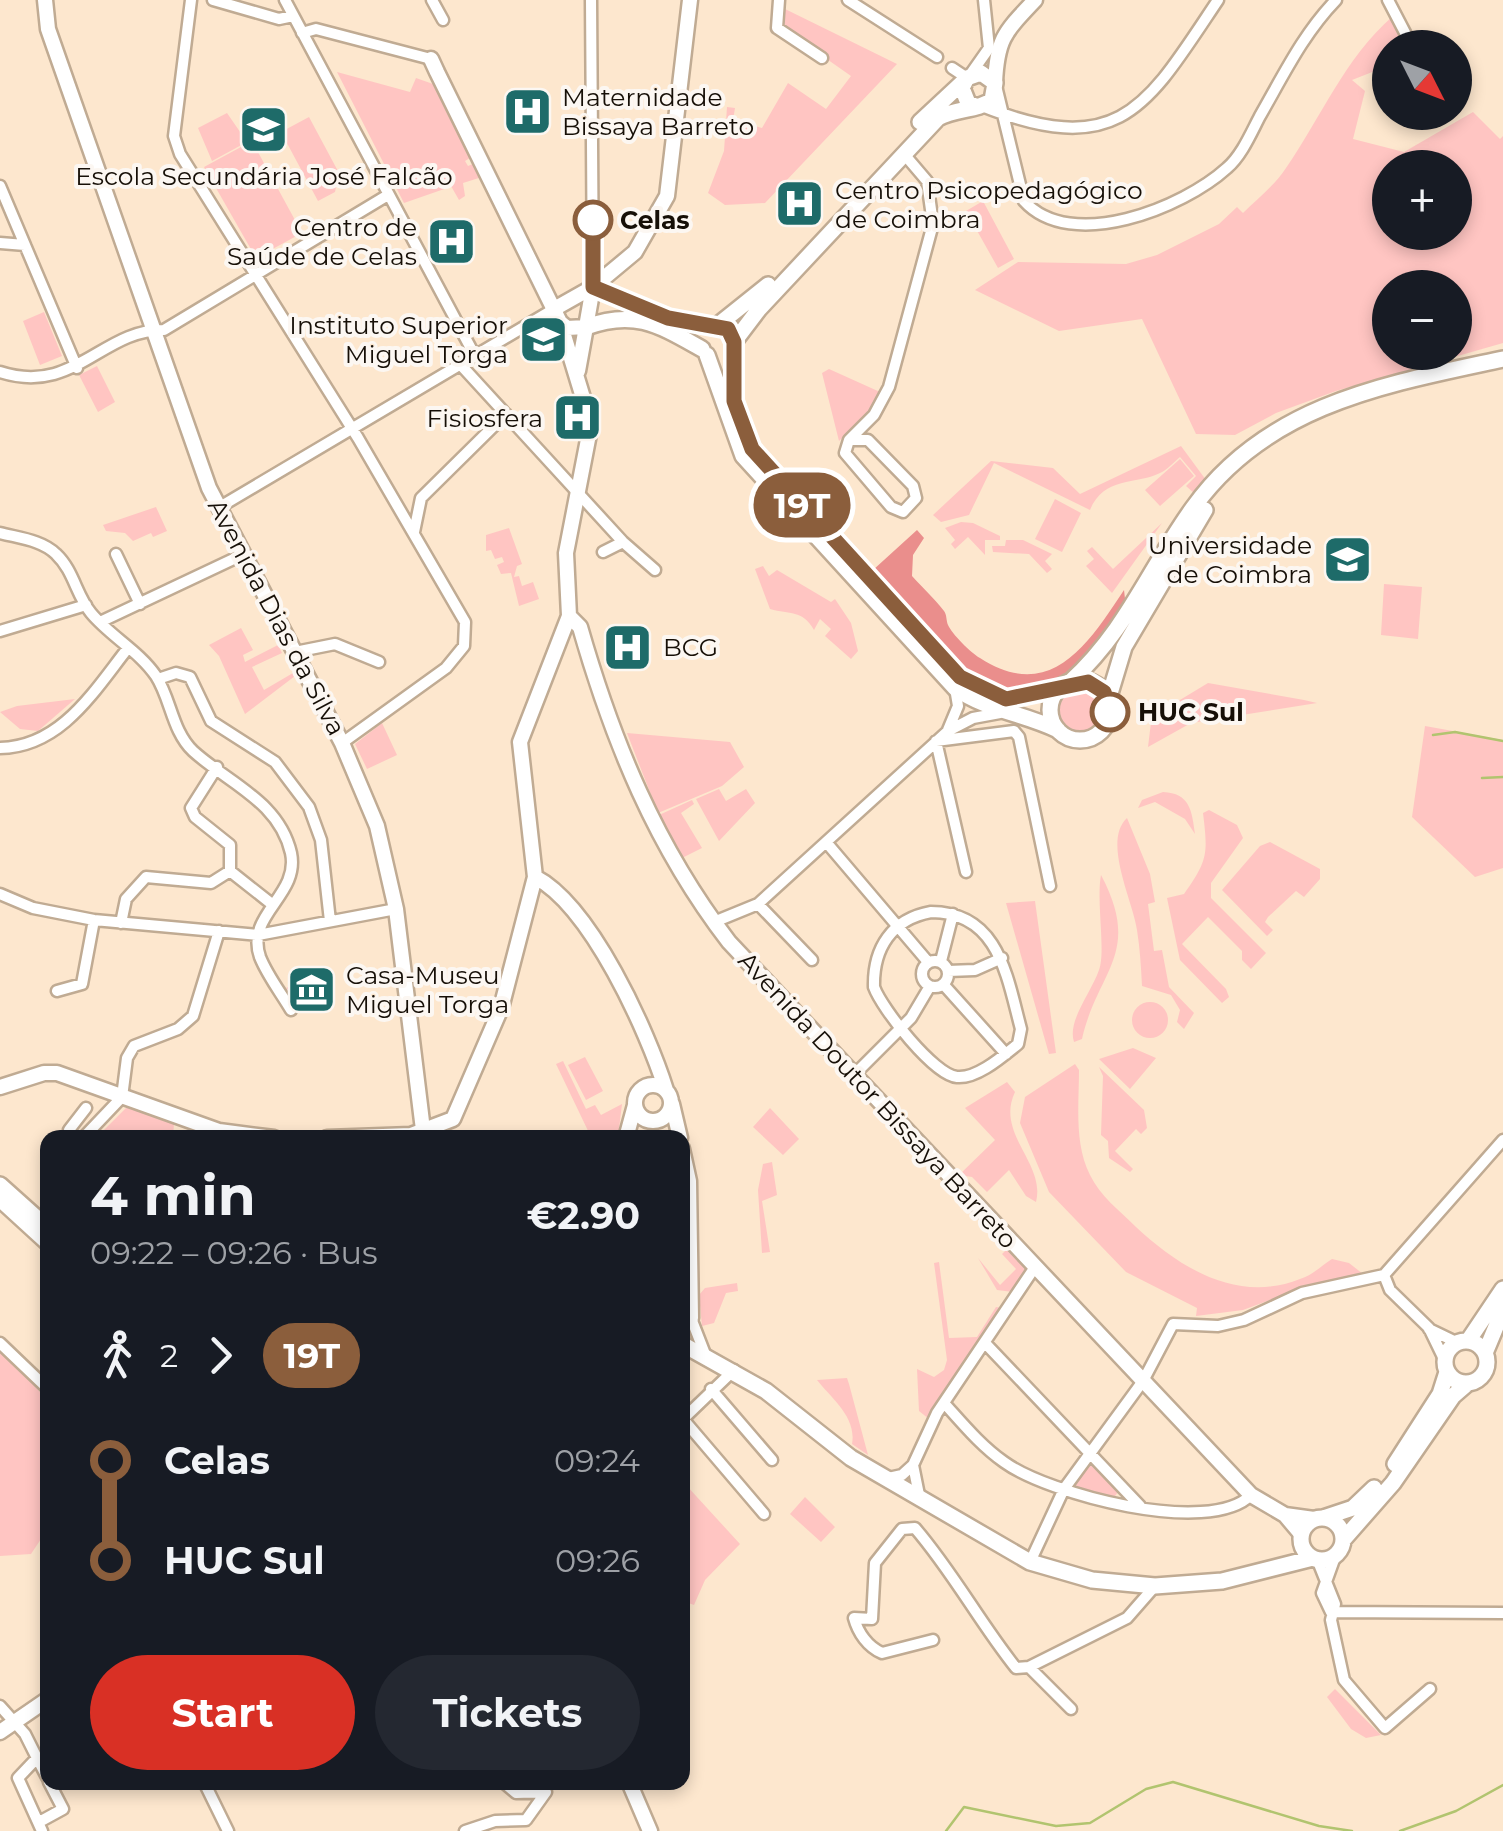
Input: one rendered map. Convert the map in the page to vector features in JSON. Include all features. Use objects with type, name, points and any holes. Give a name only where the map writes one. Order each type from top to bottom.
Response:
[{"type":"main road","points":[[586,327],[627,316],[652,324],[705,352],[722,358],[759,309],[938,118],[992,100],[996,86],[987,74],[967,78],[950,90],[758,295],[702,335],[705,352],[743,456],[956,688],[1000,712],[1032,718],[1076,740],[1095,736],[1108,721],[1108,700],[1124,647],[1202,513],[1246,464],[1305,422],[1373,397],[1503,369]]},
{"type":"main road","points":[[967,78],[963,96],[978,106]]},
{"type":"main road","points":[[593,287],[668,318],[728,329],[734,345],[734,401],[752,449],[960,677],[1006,699],[1065,685],[1097,685],[1108,700]]},
{"type":"main road","points":[[1058,730],[1051,704],[1121,628],[1192,509],[1239,457],[1302,413],[1370,387],[1503,359]]},
{"type":"main road","points":[[0,1185],[40,1221]]},
{"type":"main road","points":[[0,1199],[40,1235]]},
{"type":"main road","points":[[1270,1566],[1318,1518],[1353,1508],[1385,1476],[1433,1407],[1446,1367],[1503,1288]]},
{"type":"main road","points":[[690,1348],[734,1370],[884,1478],[1030,1562],[1092,1580],[1155,1586],[1222,1581],[1270,1566],[1315,1559],[1339,1547],[1408,1464],[1453,1396],[1484,1372],[1485,1353],[1503,1310]]},
{"type":"main road","points":[[1463,1342],[1485,1353]]},
{"type":"main road","points":[[1446,1367],[1468,1384]]},
{"type":"main road","points":[[1318,1518],[1339,1527],[1339,1547]]},
{"type":"main road","points":[[1301,1537],[1315,1559]]},
{"type":"street","name":"Avenida Dias da Silva","points":[[45,0],[48,29],[218,508],[342,743],[377,826],[396,910],[424,1130]]},
{"type":"street","points":[[190,0],[174,136],[180,154],[462,612],[464,646],[446,668],[342,743]]},
{"type":"street","points":[[213,0],[280,19],[293,16]]},
{"type":"street","points":[[284,0],[475,356]]},
{"type":"street","points":[[432,0],[444,20]]},
{"type":"street","points":[[578,372],[593,287],[592,0]]},
{"type":"street","points":[[218,508],[459,363],[557,316],[635,252],[667,196],[690,0]]},
{"type":"street","points":[[779,0],[777,28],[822,58]]},
{"type":"street","points":[[848,0],[937,57]]},
{"type":"street","points":[[984,0],[996,86],[1024,200],[1035,213],[1077,224],[1133,217],[1227,168],[1310,29],[1336,0]]},
{"type":"street","points":[[952,68],[967,78],[1035,0]]},
{"type":"street","points":[[978,106],[1005,116],[1092,128],[1133,112],[1160,87],[1218,0]]},
{"type":"street","points":[[1388,0],[1404,30]]},
{"type":"street","points":[[302,33],[316,29],[431,59],[557,316],[578,372],[590,424],[566,553],[569,616],[520,742],[534,877],[502,1008],[452,1119],[433,1130]]},
{"type":"street","points":[[849,440],[864,438],[874,444],[913,486],[916,498],[903,512],[891,508],[844,453],[849,440],[874,415],[889,387],[934,224],[927,181],[904,154]]},
{"type":"street","points":[[0,186],[77,368]]},
{"type":"street","points":[[0,372],[34,379],[77,368],[145,329],[164,330],[388,195]]},
{"type":"street","points":[[0,242],[26,246]]},
{"type":"street","points":[[557,316],[574,331],[586,327]]},
{"type":"street","points":[[459,363],[627,546],[656,570]]},
{"type":"street","points":[[414,532],[421,498],[506,414]]},
{"type":"street","points":[[874,415],[874,444]]},
{"type":"street","points":[[397,502],[421,498]]},
{"type":"street","points":[[0,533],[53,550],[66,565],[86,606],[158,679],[183,739],[261,801],[280,826],[291,854],[291,873],[258,935],[260,956],[291,1010]]},
{"type":"street","points":[[603,552],[627,546]]},
{"type":"street","points":[[116,554],[140,604]]},
{"type":"street","points":[[100,622],[242,556]]},
{"type":"street","points":[[0,630],[86,606]]},
{"type":"street","name":"Avenida Doutor Bissaya Barreto","points":[[569,616],[580,627],[648,818],[677,871],[714,922],[853,1076],[1251,1495],[1285,1514],[1318,1518]]},
{"type":"street","points":[[295,652],[335,644],[380,662]]},
{"type":"street","points":[[0,748],[29,744],[58,729],[128,648]]},
{"type":"street","points":[[158,679],[176,673],[190,677],[211,721],[222,732],[275,762],[292,780],[321,840],[330,921]]},
{"type":"street","points":[[948,731],[958,706],[956,688]]},
{"type":"street","points":[[714,922],[758,904],[948,731],[973,718],[1000,712]]},
{"type":"street","points":[[936,742],[1014,731],[1019,737],[1050,886]]},
{"type":"street","points":[[936,742],[966,872]]},
{"type":"street","points":[[217,767],[191,808],[195,817],[230,845],[230,871]]},
{"type":"street","points":[[826,842],[928,962],[975,970],[1002,958]]},
{"type":"street","points":[[230,871],[273,905]]},
{"type":"street","points":[[121,923],[126,899],[146,877],[211,883],[230,871]]},
{"type":"street","points":[[534,877],[550,885],[585,929],[628,1000],[668,1095],[678,1130]]},
{"type":"street","points":[[0,894],[32,908],[94,920],[258,935],[396,910]]},
{"type":"street","points":[[758,904],[812,960]]},
{"type":"street","points":[[917,914],[953,914],[980,927],[1002,958],[1022,1036],[1006,1054],[976,1073],[952,1076],[944,1073],[902,1029],[874,987],[878,952],[898,925],[917,914]]},
{"type":"street","points":[[953,914],[944,984],[1006,1054]]},
{"type":"street","points":[[57,992],[82,984],[94,920]]},
{"type":"street","points":[[90,1130],[122,1096],[127,1058],[134,1046],[178,1029],[192,1016],[219,931]]},
{"type":"street","points":[[928,962],[922,972],[930,986]]},
{"type":"street","points":[[853,1076],[902,1029],[930,986],[944,984]]},
{"type":"street","points":[[628,1130],[642,1089],[647,1042]]},
{"type":"street","points":[[0,1087],[44,1073],[57,1074],[219,1130]]},
{"type":"street","points":[[642,1089],[651,1085],[668,1095]]},
{"type":"street","points":[[650,1130],[660,1120],[668,1095]]},
{"type":"street","points":[[635,1106],[640,1116],[660,1120],[670,1130]]},
{"type":"street","points":[[69,1130],[86,1108]]},
{"type":"street","points":[[1030,1562],[1064,1489],[1144,1382],[1173,1324],[1218,1326],[1244,1320],[1302,1293],[1384,1276],[1503,1140]]},
{"type":"street","points":[[884,1478],[902,1474],[913,1465],[944,1403],[1036,1267]]},
{"type":"street","points":[[1384,1276],[1390,1290],[1428,1328],[1446,1367]]},
{"type":"street","points":[[690,1328],[709,1356],[713,1387],[772,1460]]},
{"type":"street","points":[[1428,1328],[1463,1342]]},
{"type":"street","points":[[0,1343],[40,1381]]},
{"type":"street","points":[[985,1343],[1140,1507]]},
{"type":"street","points":[[690,1412],[734,1370]]},
{"type":"street","points":[[944,1403],[1006,1464],[1064,1489],[1140,1507],[1206,1514],[1242,1504],[1251,1495]]},
{"type":"street","points":[[690,1428],[764,1514]]},
{"type":"street","points":[[913,1465],[920,1500]]},
{"type":"street","name":"Avenida Doutor Bissaya Barreto","points":[[1285,1514],[1301,1537]]},
{"type":"street","points":[[933,1640],[882,1654],[866,1642],[854,1618],[872,1620],[876,1563],[902,1529],[915,1528],[946,1564],[985,1629],[1016,1668],[1029,1667],[1127,1618],[1155,1586]]},
{"type":"street","points":[[1325,1584],[1339,1547]]},
{"type":"street","points":[[1315,1559],[1336,1604],[1331,1612],[1344,1680],[1385,1728],[1430,1689]]},
{"type":"street","points":[[1331,1612],[1503,1612]]},
{"type":"street","points":[[1029,1667],[1072,1709]]},
{"type":"street","points":[[0,1732],[40,1704]]},
{"type":"street","points":[[0,1706],[40,1764]]},
{"type":"street","points":[[37,1758],[18,1778],[42,1826],[63,1809],[53,1790]]},
{"type":"street","points":[[208,1790],[228,1831]]},
{"type":"street","points":[[465,1831],[495,1821],[526,1820],[546,1790]]},
{"type":"street","points":[[632,1790],[650,1831]]},
{"type":"shaded area","points":[[781,7],[897,64],[765,203],[725,205],[708,193],[724,151],[727,107],[735,108],[733,120],[762,128],[788,83],[826,109],[851,76],[784,29]]},
{"type":"shaded area","points":[[1393,16],[1400,30],[1379,30]]},
{"type":"shaded area","points":[[1372,38],[1372,72],[1352,80],[1365,91],[1353,139],[1396,150],[1372,150],[1372,250],[1472,250],[1472,150],[1407,150],[1442,130],[1472,130],[1473,112],[1500,139],[1503,136],[1503,343],[1472,352],[1472,270],[1372,270],[1372,370],[1409,370],[1276,413],[1235,435],[1196,434],[1142,319],[1059,331],[975,290],[1018,262],[1126,264],[1157,255],[1219,224],[1237,207],[1243,213],[1282,174]]},
{"type":"shaded area","points":[[337,72],[410,92],[416,78],[433,84],[470,158],[465,161],[468,166],[475,163],[482,177],[463,183],[465,196],[459,200],[447,179],[450,187],[404,203]]},
{"type":"shaded area","points":[[227,113],[247,142],[212,161],[198,128]]},
{"type":"shaded area","points":[[309,117],[339,173],[335,192],[318,201],[281,132]]},
{"type":"shaded area","points":[[252,141],[302,233],[256,258],[204,167]]},
{"type":"shaded area","points":[[983,201],[1014,259],[998,268],[966,211]]},
{"type":"shaded area","points":[[44,312],[62,356],[40,365],[23,321]]},
{"type":"shaded area","points":[[97,366],[115,402],[98,412],[79,375]]},
{"type":"shaded area","points":[[829,369],[880,392],[872,409],[839,441],[822,373]]},
{"type":"shaded area","points":[[1181,446],[1206,480],[1195,494],[1186,486],[1196,476],[1180,457],[1160,473],[1103,492],[1090,510],[994,463],[969,515],[941,522],[933,515],[991,461],[1053,468],[1080,494]]},
{"type":"shaded area","points":[[1180,459],[1194,476],[1160,506],[1145,490]]},
{"type":"shaded area","points":[[1055,499],[1081,513],[1062,552],[1035,539]]},
{"type":"shaded area","points":[[156,507],[167,531],[153,537],[151,533],[133,541],[125,533],[106,531],[103,525]]},
{"type":"shaded area","points":[[961,522],[973,523],[1000,536],[1000,540],[985,540],[985,555],[968,537],[955,549],[951,544],[955,540],[945,528]]},
{"type":"shaded area","points":[[1162,523],[1112,593],[1086,566],[1094,559],[1087,551],[1092,547],[1113,569]]},
{"type":"shaded area","points":[[509,528],[522,564],[517,566],[514,577],[519,576],[522,586],[533,582],[539,599],[519,606],[511,573],[501,574],[497,565],[504,562],[502,557],[495,559],[491,550],[486,551],[486,535]]},
{"type":"shaded area","points":[[917,530],[924,538],[913,555],[912,576],[944,611],[948,625],[962,643],[980,658],[1005,670],[1028,674],[1048,671],[1082,647],[1124,590],[1126,607],[1081,661],[1049,682],[1019,689],[991,683],[965,668],[940,646],[873,570]]},
{"type":"shaded area","points":[[1006,540],[1023,540],[1052,554],[1045,561],[1052,569],[1047,573],[1029,554],[993,552],[992,546],[1005,546]]},
{"type":"shaded area","points":[[763,566],[769,576],[777,570],[831,602],[835,599],[851,623],[858,651],[851,659],[825,636],[831,629],[820,619],[814,630],[800,616],[770,609],[755,569]]},
{"type":"shaded area","points":[[1384,584],[1422,587],[1418,639],[1381,635]]},
{"type":"shaded area","points":[[241,628],[253,650],[243,655],[245,662],[278,645],[282,653],[252,667],[264,690],[293,673],[295,676],[245,714],[219,656],[209,645]]},
{"type":"shaded area","points":[[1208,683],[1317,703],[1191,723],[1148,747],[1152,714],[1164,715],[1170,706]]},
{"type":"shaded area","points":[[1081,687],[1098,693],[1104,710],[1098,727],[1081,733],[1064,727],[1058,710],[1064,693]]},
{"type":"shaded area","points":[[75,699],[38,731],[20,729],[0,712],[17,706]]},
{"type":"shaded area","points":[[382,723],[397,755],[367,769],[355,744]]},
{"type":"shaded area","points":[[1425,726],[1503,740],[1503,868],[1475,877],[1412,817]]},
{"type":"shaded area","points":[[627,733],[730,742],[744,767],[722,786],[658,813]]},
{"type":"shaded area","points":[[719,789],[726,801],[746,789],[755,803],[719,841],[696,799]]},
{"type":"shaded area","points":[[1163,792],[1184,800],[1191,811],[1195,834],[1185,819],[1155,802],[1138,808],[1142,800]]},
{"type":"shaded area","points":[[692,800],[694,804],[681,813],[702,848],[682,858],[659,815]]},
{"type":"shaded area","points":[[1209,810],[1237,825],[1243,838],[1211,883],[1211,898],[1266,953],[1251,969],[1242,960],[1242,951],[1208,917],[1182,944],[1226,989],[1229,997],[1222,1003],[1180,960],[1167,898],[1184,894],[1198,873],[1206,848],[1203,813]]},
{"type":"shaded area","points":[[1127,818],[1150,874],[1155,902],[1148,904],[1154,951],[1162,950],[1169,987],[1194,1013],[1184,1029],[1177,1022],[1180,1010],[1171,995],[1142,986],[1137,930],[1118,856],[1120,828]]},
{"type":"shaded area","points":[[1270,842],[1320,869],[1320,879],[1304,897],[1296,891],[1268,917],[1265,922],[1273,930],[1267,936],[1222,890],[1260,846]]},
{"type":"shaded area","points":[[1101,875],[1113,902],[1117,944],[1082,1039],[1074,1042],[1077,1016],[1101,962]]},
{"type":"shaded area","points":[[1035,901],[1056,1053],[1049,1054],[1006,903]]},
{"type":"shaded area","points":[[314,973],[325,994],[303,1004],[286,988]]},
{"type":"shaded area","points":[[1150,1002],[1163,1007],[1168,1020],[1163,1033],[1150,1038],[1137,1033],[1132,1020],[1137,1007]]},
{"type":"shaded area","points":[[1133,1048],[1156,1058],[1130,1089],[1099,1059]]},
{"type":"shaded area","points":[[585,1057],[603,1091],[586,1100],[568,1065]]},
{"type":"shaded area","points":[[563,1061],[586,1109],[595,1105],[601,1115],[622,1104],[619,1130],[588,1130],[556,1064]]},
{"type":"shaded area","points":[[1075,1064],[1079,1070],[1079,1137],[1090,1175],[1111,1203],[1171,1256],[1211,1278],[1254,1287],[1300,1279],[1332,1259],[1349,1263],[1363,1274],[1308,1286],[1243,1310],[1196,1316],[1197,1308],[1126,1272],[1049,1192],[1020,1123],[1025,1097]]},
{"type":"shaded area","points":[[1099,1067],[1144,1110],[1147,1128],[1141,1134],[1136,1129],[1115,1151],[1133,1169],[1130,1172],[1109,1158],[1108,1141],[1101,1135],[1103,1076]]},
{"type":"shaded area","points":[[1007,1082],[1015,1092],[1011,1121],[1034,1174],[1036,1202],[1026,1196],[1009,1170],[987,1192],[972,1177],[959,1175],[995,1140],[965,1108]]},
{"type":"shaded area","points":[[127,1107],[174,1124],[174,1130],[104,1130]]},
{"type":"shaded area","points":[[770,1108],[799,1139],[783,1155],[753,1127]]},
{"type":"shaded area","points":[[772,1162],[777,1195],[762,1201],[770,1252],[762,1253],[758,1190],[763,1164]]},
{"type":"shaded area","points":[[1008,1248],[1029,1270],[1013,1292],[997,1290],[978,1258],[1000,1285],[1016,1269],[1002,1254]]},
{"type":"shaded area","points":[[939,1262],[949,1338],[977,1337],[996,1307],[1003,1308],[929,1419],[919,1411],[917,1369],[934,1377],[944,1370],[947,1360],[934,1263]]},
{"type":"shaded area","points":[[737,1283],[738,1291],[726,1293],[714,1323],[702,1326],[699,1295],[705,1288]]},
{"type":"shaded area","points":[[0,1351],[40,1392],[40,1540],[31,1554],[0,1556]]},
{"type":"shaded area","points":[[847,1378],[868,1455],[852,1444],[847,1417],[817,1380]]},
{"type":"shaded area","points":[[1091,1459],[1120,1489],[1113,1499],[1074,1488]]},
{"type":"shaded area","points":[[690,1489],[740,1544],[705,1580],[694,1605],[690,1604]]},
{"type":"shaded area","points":[[805,1497],[835,1527],[821,1542],[790,1514]]},
{"type":"shaded area","points":[[1335,1689],[1381,1735],[1366,1738],[1351,1729],[1327,1697]]},
{"type":"waterway","points":[[1433,735],[1455,732],[1503,741]]},
{"type":"waterway","points":[[1482,778],[1503,777]]},
{"type":"waterway","points":[[946,1831],[964,1807],[1056,1826],[1090,1823],[1146,1789],[1173,1782],[1319,1826],[1352,1831]]},
{"type":"waterway","points":[[1400,1831],[1456,1811],[1503,1785]]},
{"type":"bus line","name":"19T","points":[[593,220],[593,287],[682,323],[728,329],[734,342],[734,401],[752,449],[960,677],[992,696],[1006,699],[1079,680],[1088,682],[1104,692],[1110,712]]},
{"type":"place","name":"Maternidade Bissaya Barreto","points":[[527,111]]},
{"type":"place","name":"Escola Secundária José Falcão","points":[[264,130]]},
{"type":"place","name":"Centro Psicopedagógico de Coimbra","points":[[800,204]]},
{"type":"place","name":"Celas","points":[[593,220]]},
{"type":"place","name":"Centro de Saúde de Celas","points":[[452,241]]},
{"type":"place","name":"Instituto Superior Miguel Torga","points":[[543,339]]},
{"type":"place","name":"Fisiosfera","points":[[578,418]]},
{"type":"place","name":"Universidade de Coimbra","points":[[1347,559]]},
{"type":"place","name":"BCG","points":[[628,647]]},
{"type":"place","name":"HUC Sul","points":[[1110,712]]},
{"type":"place","name":"Casa-Museu Miguel Torga","points":[[311,989]]}]
